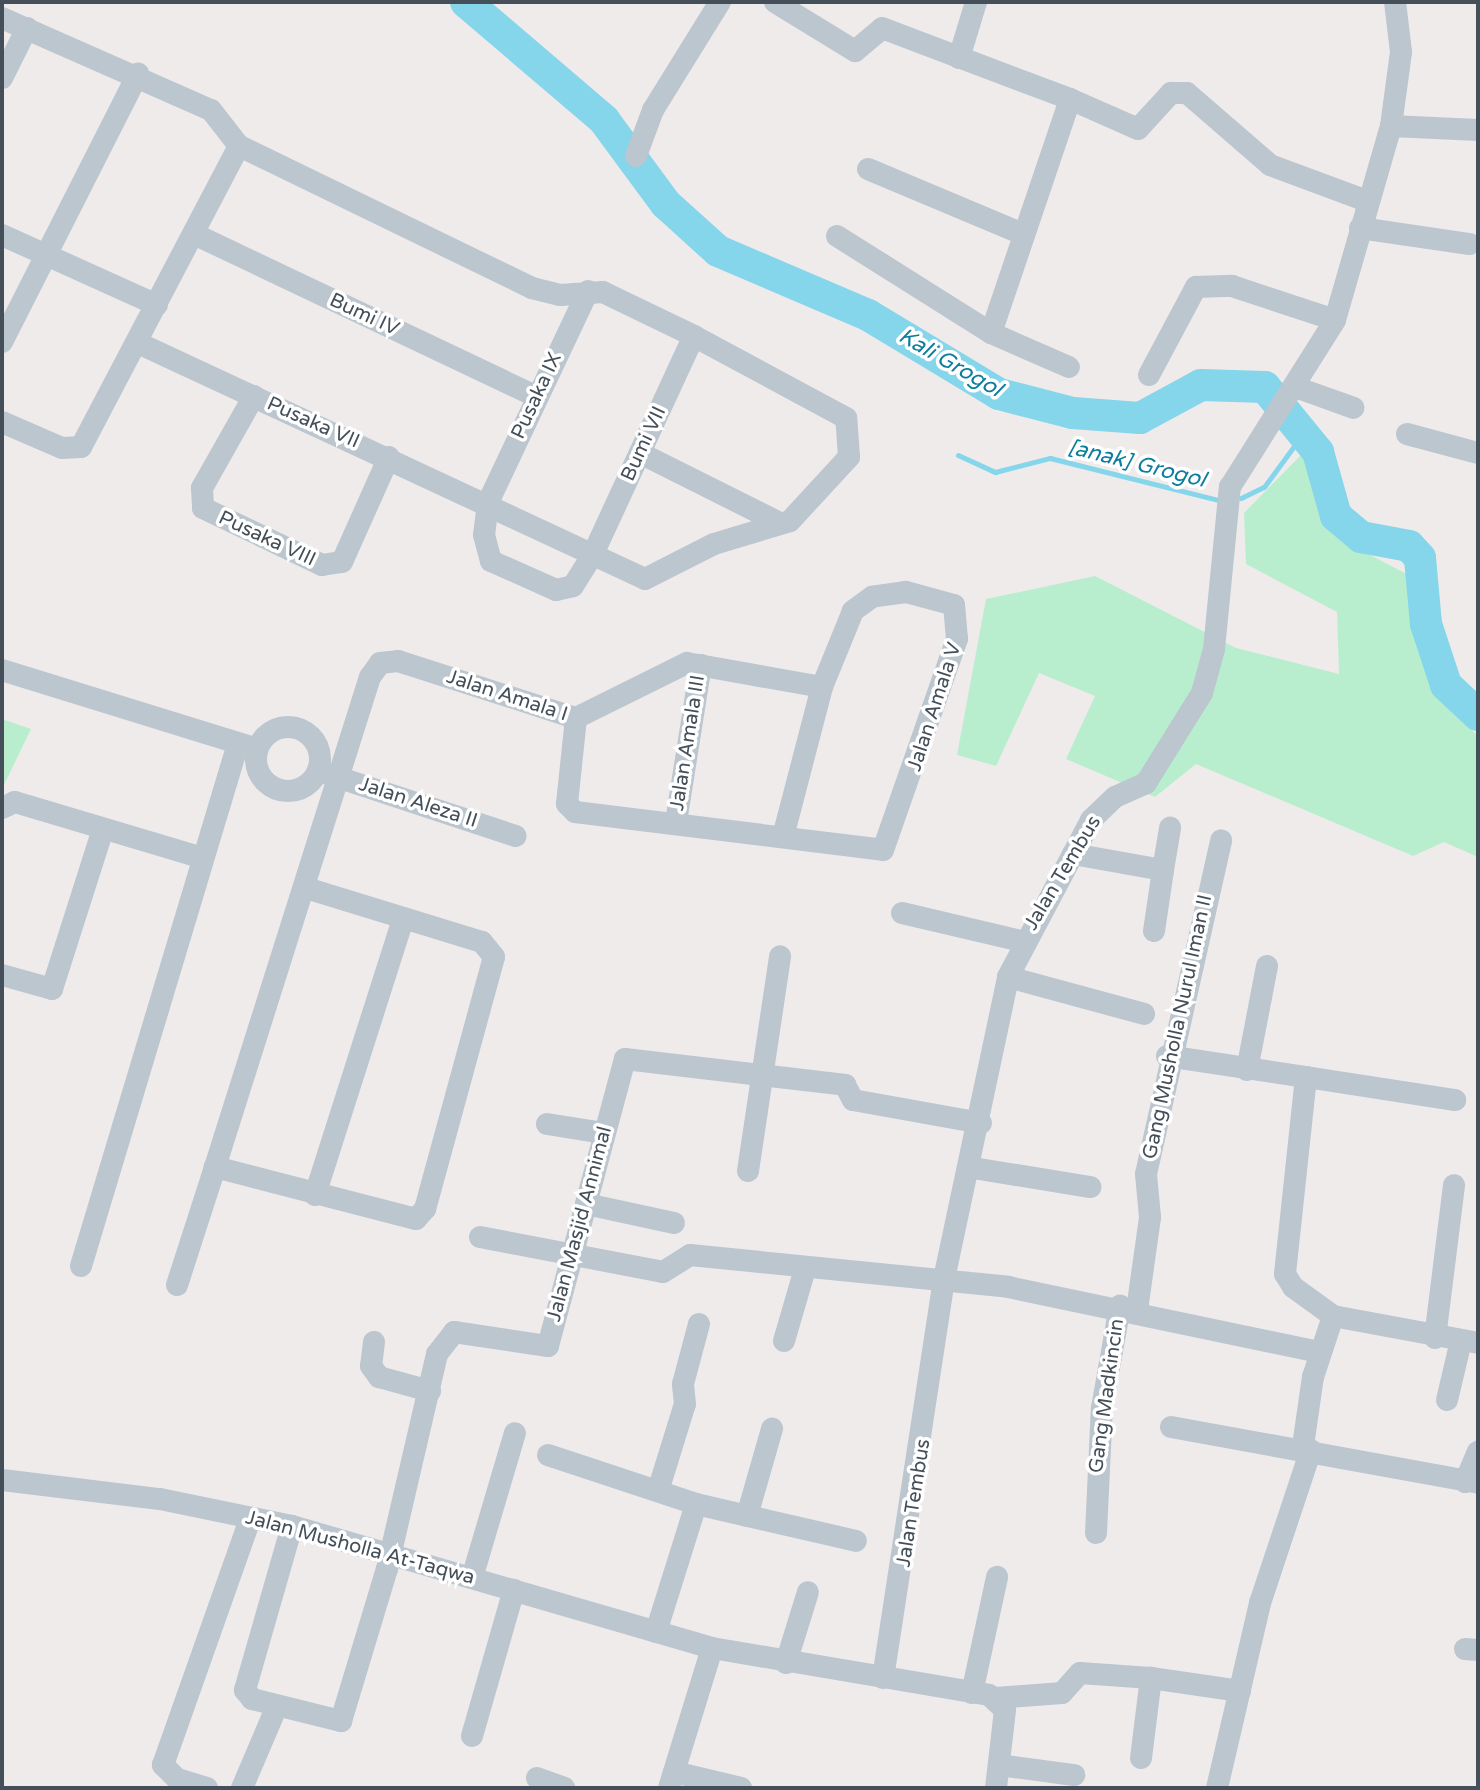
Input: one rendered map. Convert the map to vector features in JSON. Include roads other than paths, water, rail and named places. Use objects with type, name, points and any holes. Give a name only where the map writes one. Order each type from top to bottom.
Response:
[{"type":"street","points":[[636,156],[653,110],[720,2]]},
{"type":"street","points":[[775,2],[855,51],[882,28],[1070,99],[1138,129],[1171,93],[1187,93],[1270,165],[1367,201]]},
{"type":"street","points":[[959,58],[976,2]]},
{"type":"street","name":"Jalan Tembus","points":[[883,1678],[944,1279],[973,1168],[1008,977],[1021,941],[1073,854],[1115,797],[1146,783],[1202,693],[1214,649],[1228,494],[1295,392],[1335,320],[1391,126],[1401,52],[1395,2]]},
{"type":"street","points":[[2,18],[138,74],[211,110],[239,146],[532,288],[560,295],[588,291],[694,336],[846,418],[849,457],[799,515],[780,523],[640,453]]},
{"type":"street","points":[[2,78],[27,28]]},
{"type":"street","points":[[2,342],[138,74]]},
{"type":"street","points":[[991,333],[1070,99]]},
{"type":"street","points":[[1391,126],[1478,130]]},
{"type":"street","points":[[2,422],[62,448],[81,447],[239,146]]},
{"type":"street","points":[[868,169],[1023,234]]},
{"type":"street","points":[[1360,228],[1470,244]]},
{"type":"street","name":"Bumi IV","points":[[194,234],[535,396]]},
{"type":"street","points":[[2,235],[157,305]]},
{"type":"street","points":[[837,236],[991,333],[1069,367]]},
{"type":"street","points":[[1149,375],[1196,287],[1232,286],[1335,320]]},
{"type":"street","name":"Pusaka IX","points":[[588,291],[535,396],[488,503],[483,551],[491,561],[565,590],[594,552]]},
{"type":"street","name":"Bumi VII","points":[[594,552],[694,336]]},
{"type":"street","name":"Pusaka VII","points":[[138,343],[651,580],[714,544],[780,523]]},
{"type":"street","points":[[1295,392],[1354,408]]},
{"type":"street","name":"Pusaka VIII","points":[[254,396],[202,488],[203,508],[322,565],[342,562],[389,457]]},
{"type":"street","points":[[1407,434],[1478,453]]},
{"type":"street","name":"Jalan Amala V","points":[[784,833],[868,854],[883,850],[957,639],[954,605],[906,592],[861,602],[822,687]]},
{"type":"street","name":"Jalan Amala I","points":[[329,774],[370,677],[390,659],[576,718],[673,665],[701,665],[791,684],[822,687]]},
{"type":"street","name":"Jalan Amala III","points":[[676,822],[701,665]]},
{"type":"street","points":[[2,670],[247,748],[261,776],[283,791],[310,784],[329,774]]},
{"type":"street","points":[[791,684],[813,724]]},
{"type":"street","points":[[576,718],[567,804],[575,812],[784,833],[822,687]]},
{"type":"street","points":[[81,1266],[203,858],[247,748],[278,728],[293,726],[317,744],[329,774],[306,888],[177,1285]]},
{"type":"street","name":"Jalan Aleza II","points":[[329,774],[516,836]]},
{"type":"street","points":[[2,808],[15,802],[203,858]]},
{"type":"street","points":[[1154,931],[1170,828]]},
{"type":"street","points":[[2,975],[52,989],[103,829]]},
{"type":"street","name":"Gang Musholla Nurul Iman II","points":[[1128,1308],[1150,1217],[1146,1174],[1167,1056],[1221,840]]},
{"type":"street","points":[[1073,854],[1163,870]]},
{"type":"street","points":[[215,1167],[407,1220],[425,1209],[494,957],[482,942],[306,888]]},
{"type":"street","points":[[902,913],[1021,941]]},
{"type":"street","points":[[315,1195],[403,919]]},
{"type":"street","points":[[748,1171],[780,956]]},
{"type":"street","points":[[1247,1070],[1267,966]]},
{"type":"street","points":[[1008,977],[1144,1014]]},
{"type":"street","points":[[1167,1056],[1455,1100]]},
{"type":"street","name":"Jalan Masjid Annimal","points":[[277,1706],[345,1719],[447,1335],[548,1346],[625,1059],[764,1077]]},
{"type":"street","points":[[764,1077],[845,1085],[853,1100],[981,1123]]},
{"type":"street","points":[[1306,1077],[1285,1274],[1333,1316],[1435,1338],[1469,1342],[1447,1400]]},
{"type":"street","points":[[547,1124],[604,1133]]},
{"type":"street","points":[[973,1168],[1090,1187]]},
{"type":"street","points":[[1435,1338],[1454,1185]]},
{"type":"street","points":[[586,1204],[674,1223]]},
{"type":"street","points":[[480,1237],[663,1272],[690,1255],[804,1272],[944,1279],[1128,1308],[1320,1352]]},
{"type":"street","points":[[784,1341],[804,1272]]},
{"type":"street","name":"Gang Madkincin","points":[[1096,1533],[1102,1408],[1128,1308]]},
{"type":"street","points":[[1217,1788],[1260,1603],[1307,1448],[1320,1352],[1333,1316]]},
{"type":"street","points":[[658,1491],[685,1404],[683,1384],[699,1324]]},
{"type":"street","points":[[374,1342],[371,1366],[379,1377],[430,1391]]},
{"type":"street","points":[[1171,1427],[1307,1448],[1472,1482],[1478,1452]]},
{"type":"street","points":[[747,1516],[772,1429]]},
{"type":"street","points":[[472,1578],[515,1433]]},
{"type":"street","points":[[548,1455],[696,1504],[856,1541]]},
{"type":"street","name":"Jalan Musholla At-Taqwa","points":[[2,1480],[160,1499],[292,1526],[712,1648],[786,1663],[995,1698],[1062,1693],[1080,1673],[1151,1678]]},
{"type":"street","points":[[656,1632],[696,1504]]},
{"type":"street","points":[[207,1788],[177,1779],[163,1765],[250,1519]]},
{"type":"street","points":[[242,1788],[277,1706],[245,1690],[292,1526]]},
{"type":"street","points":[[972,1693],[997,1577]]},
{"type":"street","points":[[472,1736],[514,1590]]},
{"type":"street","points":[[786,1663],[808,1592]]},
{"type":"street","points":[[712,1648],[671,1780],[741,1788]]},
{"type":"street","points":[[1141,1758],[1151,1678],[1240,1691]]},
{"type":"street","points":[[995,1698],[1005,1710],[996,1788]]},
{"type":"street","points":[[999,1765],[1074,1775]]},
{"type":"street","points":[[537,1778],[564,1788]]},
{"type":"waterway","name":"Kali Grogol","points":[[466,2],[604,120],[666,204],[718,251],[868,315],[999,394],[1073,413],[1140,418],[1201,385],[1265,387],[1318,452],[1336,516],[1361,537],[1409,546],[1420,558],[1426,624],[1446,685],[1478,715]]},
{"type":"waterway","name":"[anak] Grogol","points":[[1241,498],[1264,487],[1303,434]]},
{"type":"waterway","name":"[anak] Grogol","points":[[958,455],[995,472],[1050,458],[1222,501]]}]
